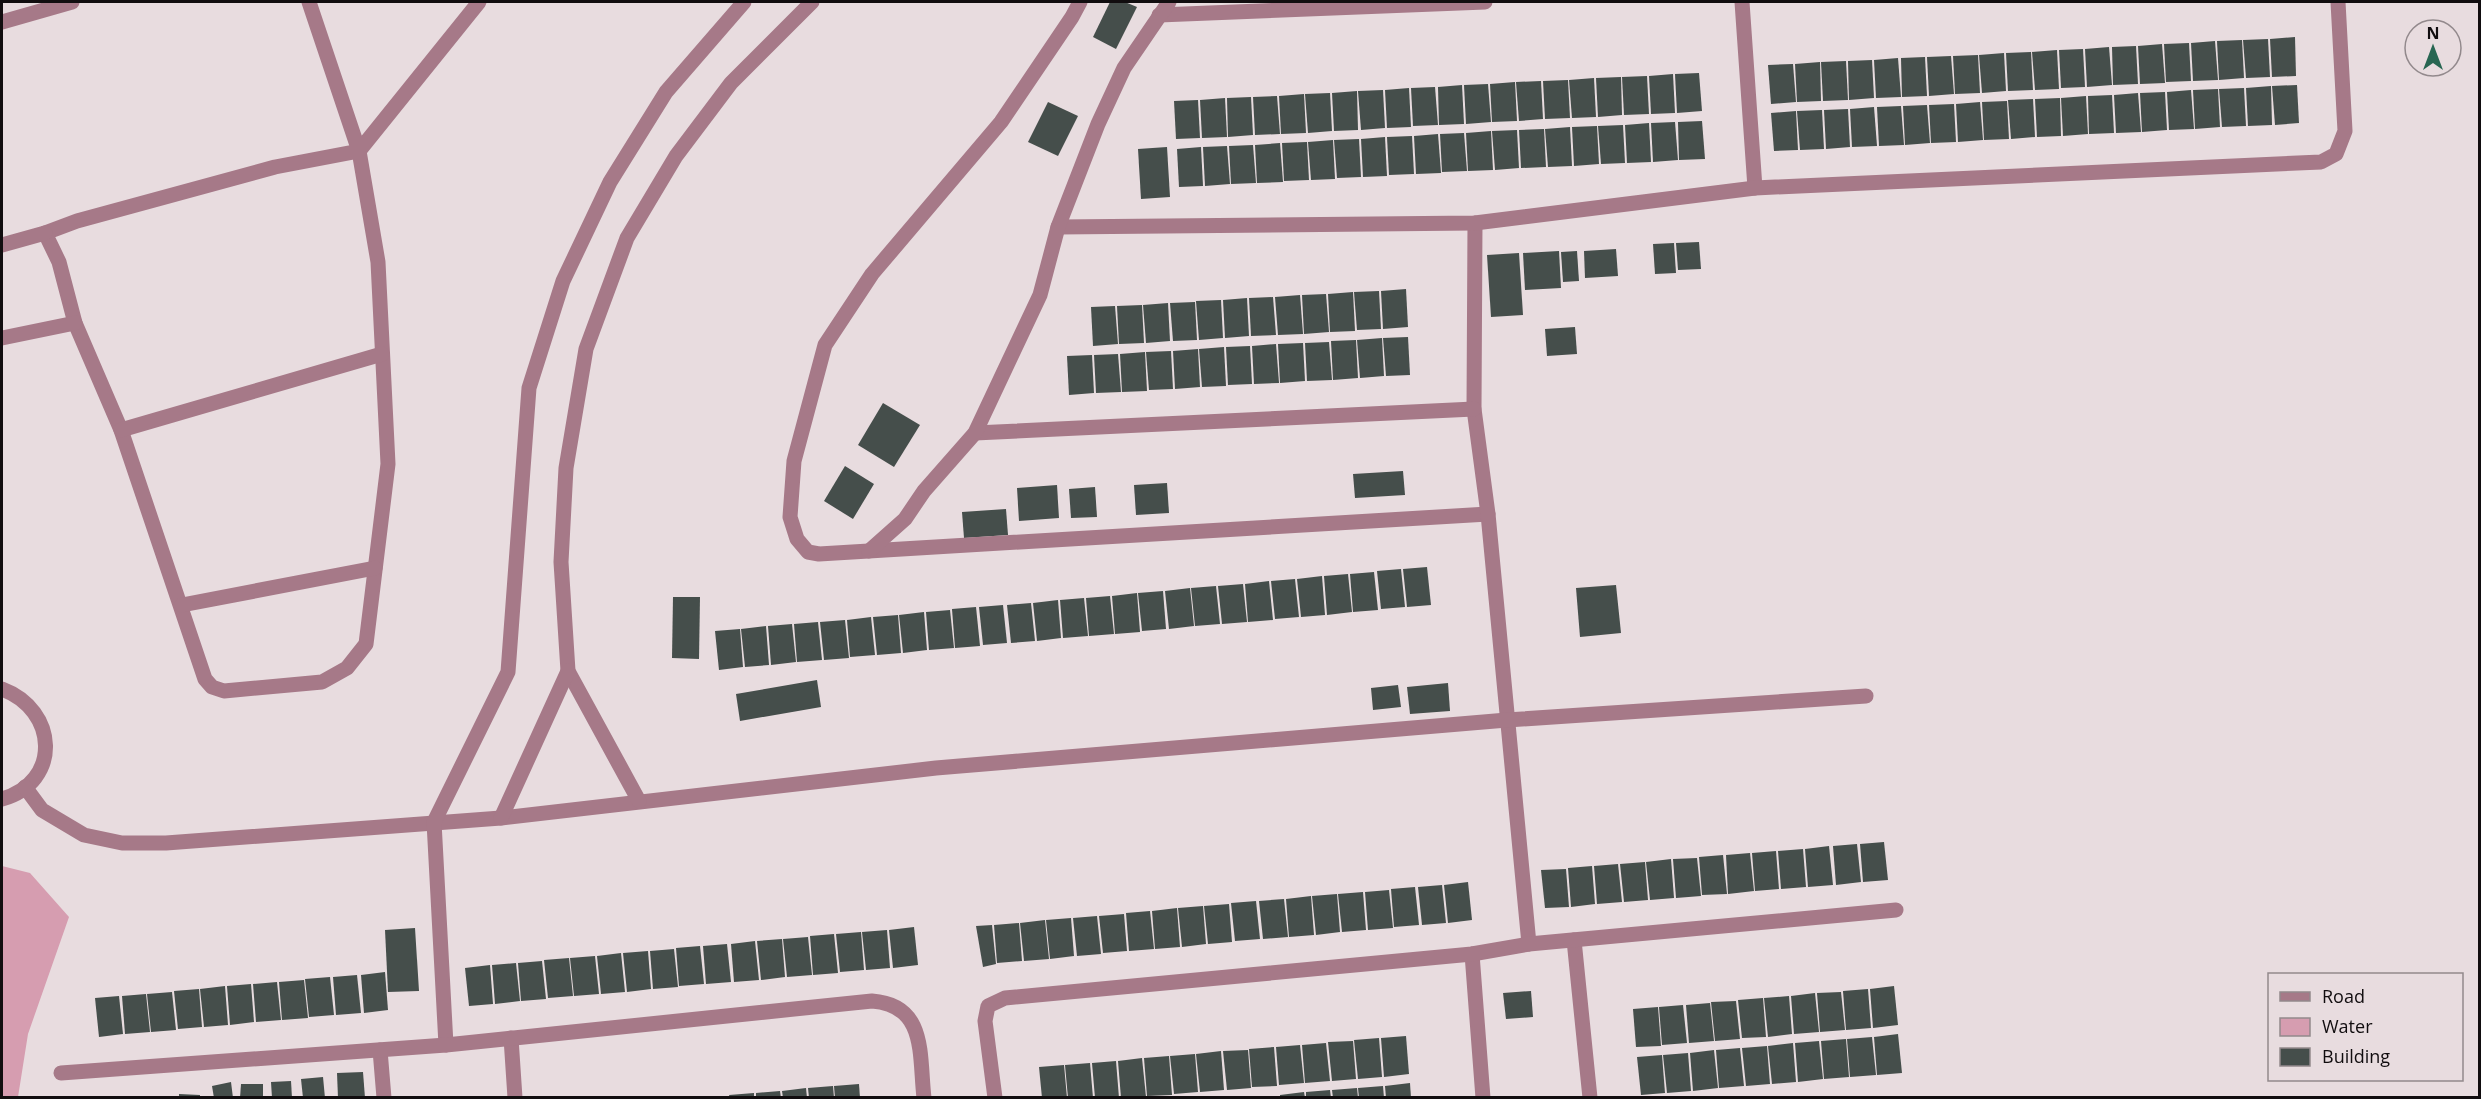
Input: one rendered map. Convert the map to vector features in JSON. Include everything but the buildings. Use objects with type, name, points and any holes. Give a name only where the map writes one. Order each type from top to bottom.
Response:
[{"type":"street","points":[[2,22],[72,2]]},
{"type":"street","points":[[45,233],[59,262],[75,323],[121,430],[206,680],[212,687],[224,691],[322,682],[347,668],[366,644],[388,464],[378,262],[359,151],[309,2]]},
{"type":"street","points":[[2,245],[77,221],[275,167],[359,151],[478,2]]},
{"type":"street","points":[[446,1045],[434,822],[508,672],[529,388],[563,281],[610,182],[666,92],[744,2]]},
{"type":"street","points":[[639,801],[568,671],[561,561],[562,538],[566,468],[586,349],[627,238],[676,156],[731,83],[812,2]]},
{"type":"street","points":[[1080,2],[1072,18],[1001,122],[872,274],[825,345],[794,461],[790,516],[797,539],[808,552],[819,554],[1488,514]]},
{"type":"street","points":[[869,551],[905,519],[924,491],[975,433],[1040,295],[1058,226],[1098,124],[1124,68],[1169,2]]},
{"type":"street","points":[[1159,15],[1485,2]]},
{"type":"street","points":[[1742,2],[1755,188]]},
{"type":"street","points":[[1058,226],[1475,223],[1755,188],[2321,162],[2336,154],[2345,131],[2338,2]]},
{"type":"street","points":[[1475,223],[1474,409],[1488,514],[1529,944]]},
{"type":"street","points":[[2,338],[75,323]]},
{"type":"street","points":[[121,430],[382,354]]},
{"type":"street","points":[[975,433],[1474,409]]},
{"type":"street","points":[[182,605],[375,568]]},
{"type":"street","points":[[501,818],[568,671]]},
{"type":"street","points":[[2,688],[29,703],[44,731],[46,746],[43,762],[36,776],[25,787],[2,799]]},
{"type":"street","points":[[25,787],[42,810],[84,835],[122,843],[166,843],[501,818],[936,768],[1507,720],[1866,696]]},
{"type":"street","points":[[995,1098],[985,1021],[988,1006],[1005,998],[1472,954],[1529,944],[1896,910]]},
{"type":"street","points":[[1574,940],[1590,1098]]},
{"type":"street","points":[[1472,954],[1483,1098]]},
{"type":"street","points":[[61,1073],[446,1045],[872,1001],[886,1002],[898,1007],[907,1015],[916,1029],[924,1098]]},
{"type":"street","points":[[510,1038],[515,1098]]},
{"type":"street","points":[[380,1050],[384,1098]]},
{"type":"water","points":[[2,866],[30,873],[69,917],[28,1034],[18,1097],[2,1097]]}]
